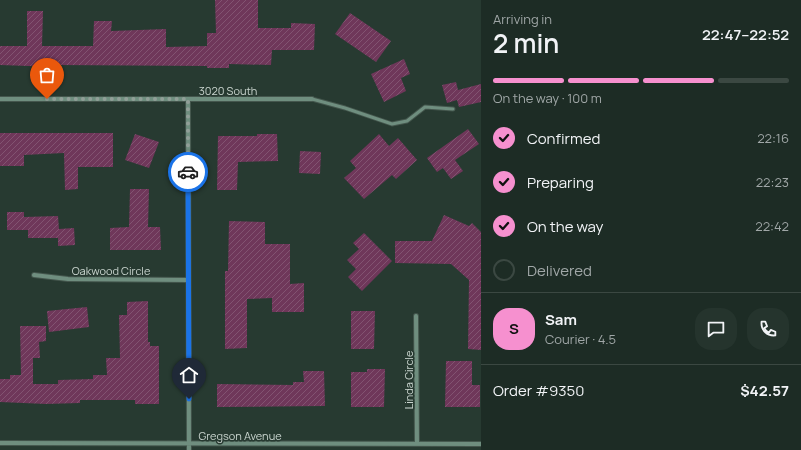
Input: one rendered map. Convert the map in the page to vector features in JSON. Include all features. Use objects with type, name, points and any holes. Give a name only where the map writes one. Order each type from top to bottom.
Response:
[{"type":"street","name":"3020 South","points":[[0,99],[312,99]]},
{"type":"street","points":[[188,99],[189,450]]},
{"type":"street","name":"Oakwood Circle","points":[[34,275],[68,280],[188,280]]},
{"type":"street","name":"Linda Circle","points":[[416,316],[417,444]]},
{"type":"street","name":"Gregson Avenue","points":[[0,443],[481,444]]},
{"type":"lane","points":[[312,99],[345,108],[392,124],[407,122],[425,107],[453,109]]},
{"type":"building","points":[[215,0],[258,0],[258,28],[291,28],[291,23],[315,24],[314,50],[272,50],[271,65],[229,64],[229,68],[207,68],[207,66],[57,65],[57,67],[0,65],[0,46],[27,46],[27,11],[43,11],[42,46],[93,46],[94,21],[112,21],[111,31],[166,29],[166,47],[207,46],[207,33],[216,33]]},
{"type":"building","points":[[350,13],[391,41],[376,62],[335,34]]},
{"type":"building","points":[[404,59],[410,74],[401,78],[406,91],[384,102],[371,74]]},
{"type":"building","points":[[456,82],[458,90],[481,84],[481,102],[459,107],[457,100],[447,103],[442,85]]},
{"type":"building","points":[[468,129],[479,144],[455,160],[463,171],[451,179],[443,168],[437,172],[427,158]]},
{"type":"building","points":[[0,133],[113,133],[113,167],[78,167],[78,189],[65,190],[64,153],[24,155],[24,166],[0,166]]},
{"type":"building","points":[[135,134],[159,142],[149,168],[125,160]]},
{"type":"building","points":[[257,134],[277,134],[278,161],[238,162],[237,190],[217,190],[218,136],[257,136]]},
{"type":"building","points":[[379,134],[389,146],[398,138],[417,160],[396,179],[392,175],[364,199],[344,178],[356,168],[350,161]]},
{"type":"building","points":[[300,151],[321,152],[320,174],[299,173]]},
{"type":"building","points":[[130,189],[149,189],[148,227],[160,227],[161,250],[110,250],[110,228],[129,227]]},
{"type":"building","points":[[7,212],[24,212],[24,217],[58,216],[59,229],[74,228],[75,245],[58,246],[58,238],[28,238],[28,230],[7,230]]},
{"type":"building","points":[[444,215],[469,226],[472,223],[481,232],[481,350],[468,349],[469,280],[451,264],[395,263],[395,241],[432,241]]},
{"type":"building","points":[[229,221],[265,222],[265,244],[290,244],[290,284],[304,283],[304,312],[272,312],[272,298],[247,299],[247,348],[225,349],[225,271],[228,271]]},
{"type":"building","points":[[364,233],[392,261],[362,291],[348,277],[356,269],[347,260],[359,249],[353,243]]},
{"type":"building","points":[[148,301],[148,342],[150,342],[150,346],[159,346],[159,404],[135,404],[135,400],[80,400],[80,403],[46,404],[0,402],[0,379],[10,379],[10,375],[21,375],[20,326],[46,326],[46,341],[39,342],[40,358],[33,358],[33,384],[58,384],[58,380],[93,379],[93,375],[107,375],[106,358],[120,358],[119,315],[127,315],[127,302]]},
{"type":"building","points":[[87,307],[89,327],[49,332],[47,311]]},
{"type":"building","points":[[351,311],[375,311],[374,349],[351,349]]},
{"type":"building","points":[[446,361],[472,361],[472,385],[480,385],[480,407],[445,407]]},
{"type":"building","points":[[367,369],[385,369],[384,407],[351,407],[351,372],[367,372]]},
{"type":"building","points":[[303,371],[324,371],[325,406],[217,407],[217,384],[293,385],[293,382],[304,382]]},
{"type":"way so far","points":[[47,99],[188,99],[188,172]]},
{"type":"route","points":[[188,172],[189,399]]}]
